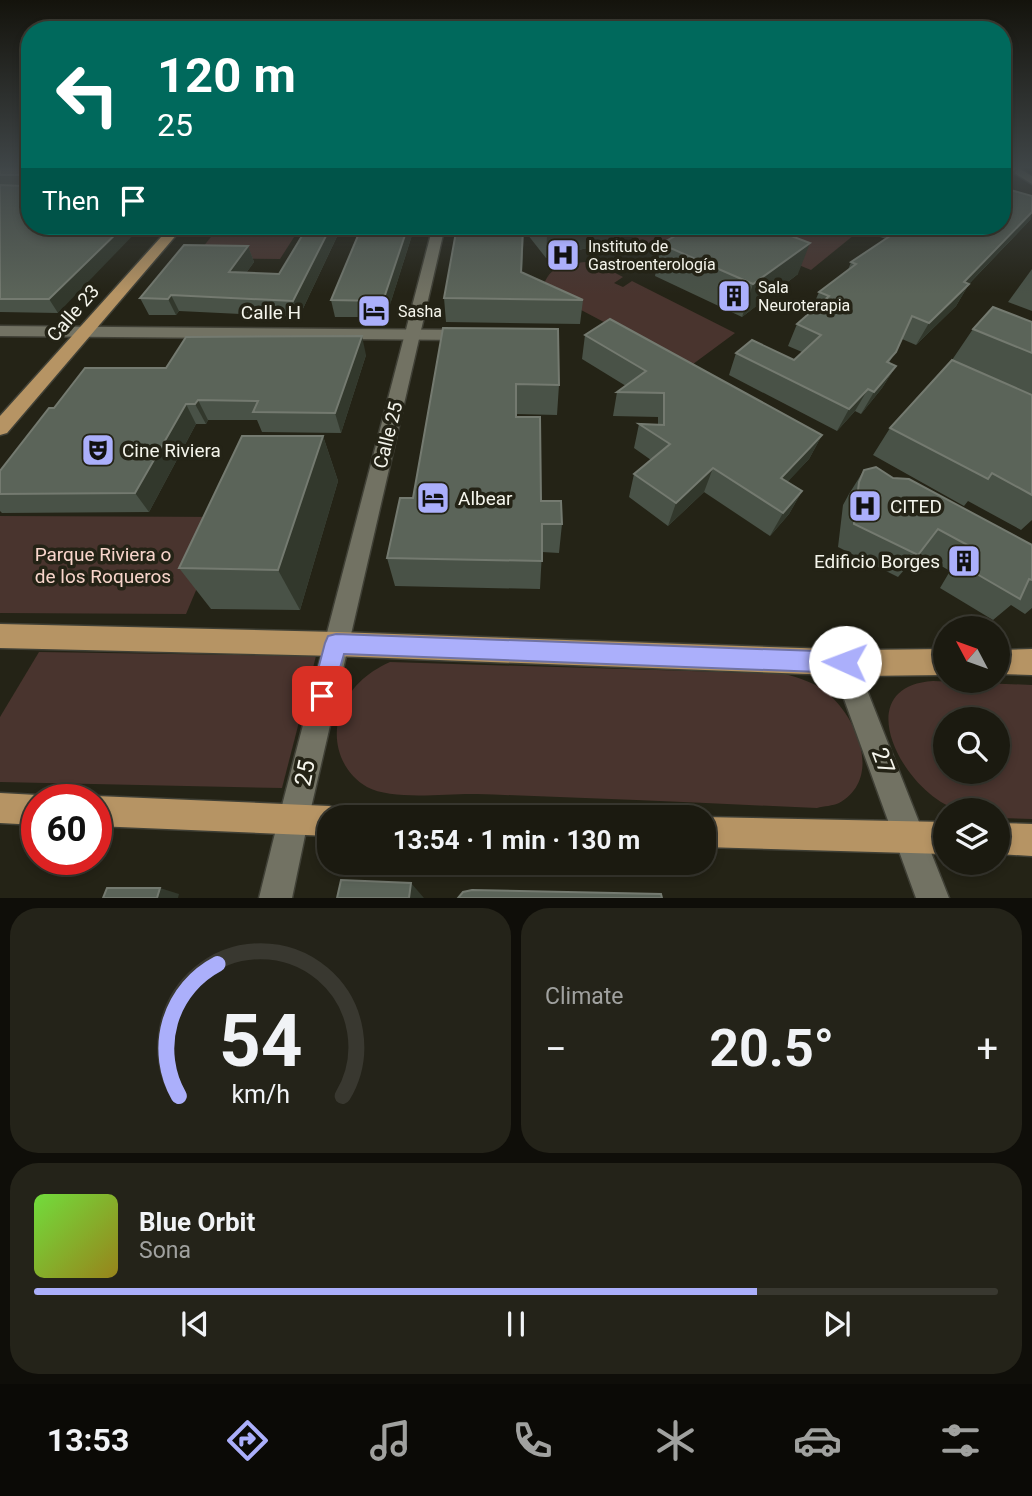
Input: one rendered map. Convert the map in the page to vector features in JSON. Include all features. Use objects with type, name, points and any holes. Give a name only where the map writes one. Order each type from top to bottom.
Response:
[{"type":"main road","name":"Calle 23","points":[[0,428],[170,235]]},
{"type":"main road","points":[[0,636],[336,643],[829,662]]},
{"type":"main road","points":[[1010,662],[1032,662]]},
{"type":"main road","points":[[856,674],[933,664]]},
{"type":"main road","points":[[0,808],[21,809]]},
{"type":"main road","points":[[112,812],[317,821]]},
{"type":"main road","points":[[716,832],[933,838]]},
{"type":"main road","points":[[1010,839],[1032,840]]},
{"type":"street","name":"Calle 25","points":[[336,643],[437,235]]},
{"type":"street","name":"Calle H","points":[[0,331],[491,335]]},
{"type":"street","name":"25","points":[[292,821],[336,643]]},
{"type":"street","name":"27","points":[[829,662],[856,674],[933,898]]},
{"type":"street","points":[[275,898],[292,821]]},
{"type":"green space","points":[[213,235],[295,235],[280,259],[194,258]]},
{"type":"green space","points":[[630,235],[705,235],[641,245]]},
{"type":"green space","points":[[772,235],[854,235],[811,270],[737,240]]},
{"type":"green space","points":[[586,262],[596,263],[623,277],[614,283],[623,287],[632,281],[735,333],[689,367],[547,292],[544,284],[555,269]]},
{"type":"green space","name":"Parque Riviera o de los Roqueros","points":[[0,516],[227,517],[186,614],[0,613]]},
{"type":"green space","points":[[39,652],[316,656],[282,788],[0,782],[0,717]]},
{"type":"green space","points":[[390,662],[785,674],[825,691],[847,715],[861,747],[863,763],[860,778],[853,792],[839,803],[817,808],[477,794],[405,795],[378,791],[358,781],[345,764],[338,745],[338,724],[340,714],[353,689],[366,676]]},
{"type":"green space","points":[[933,681],[933,693],[1010,693],[1010,684],[1032,685],[1032,819],[1010,818],[1010,798],[936,798],[921,786],[893,743],[888,721],[892,702],[906,688]]},
{"type":"building","points":[[0,211],[21,211],[21,235],[115,235],[49,299],[0,299]]},
{"type":"building","points":[[1011,211],[1032,212],[1011,234]]},
{"type":"building","points":[[303,235],[326,235],[293,301],[171,295],[168,299],[140,298],[184,245],[248,246],[229,272],[279,274]]},
{"type":"building","points":[[358,235],[405,235],[383,301],[331,300]]},
{"type":"building","points":[[455,235],[523,235],[521,272],[583,300],[444,298]]},
{"type":"building","points":[[677,235],[789,235],[810,243],[753,284],[661,244]]},
{"type":"building","points":[[892,235],[1010,235],[964,282],[969,284],[929,323],[912,316],[896,352],[887,362],[896,366],[874,392],[868,389],[849,409],[736,353],[752,340],[794,360],[821,335],[797,324],[829,296],[819,292],[856,264],[851,262]]},
{"type":"building","points":[[993,307],[1032,322],[1032,353],[973,329]]},
{"type":"building","points":[[610,319],[822,435],[781,478],[802,491],[783,513],[713,468],[676,503],[634,474],[670,444],[639,424],[664,425],[664,393],[617,392],[646,371],[585,335]]},
{"type":"building","points":[[443,328],[558,329],[559,385],[516,384],[516,417],[540,417],[541,501],[561,501],[562,524],[542,524],[542,561],[387,558],[400,498],[413,498]]},
{"type":"building","points":[[362,336],[335,413],[253,412],[258,401],[198,400],[195,404],[186,404],[135,493],[0,494],[0,471],[49,408],[54,408],[85,368],[166,368],[186,337]]},
{"type":"building","points":[[952,360],[1032,395],[1032,495],[992,473],[988,479],[890,428]]},
{"type":"building","points":[[242,436],[323,436],[278,570],[179,568]]},
{"type":"building","points":[[876,467],[893,478],[909,479],[1032,545],[1032,580],[1029,579],[1020,599],[963,566],[973,548],[938,529],[918,555],[854,524],[859,482],[864,470]]},
{"type":"building","points":[[341,880],[411,883],[409,898],[337,898]]},
{"type":"building","points":[[107,888],[160,888],[157,898],[103,898]]},
{"type":"building","points":[[463,892],[661,894],[662,898],[458,898]]},
{"type":"place","name":"Instituto de Gastroenterología","points":[[563,255]]},
{"type":"place","name":"Sala Neuroterapia","points":[[734,296]]},
{"type":"place","name":"Sasha","points":[[374,311]]},
{"type":"place","name":"Cine Riviera","points":[[98,450]]},
{"type":"place","name":"Albear","points":[[433,498]]},
{"type":"place","name":"CITED","points":[[865,506]]},
{"type":"place","name":"Edificio Borges","points":[[964,561]]},
{"type":"route","points":[[322,696],[336,643],[845,662]]}]
